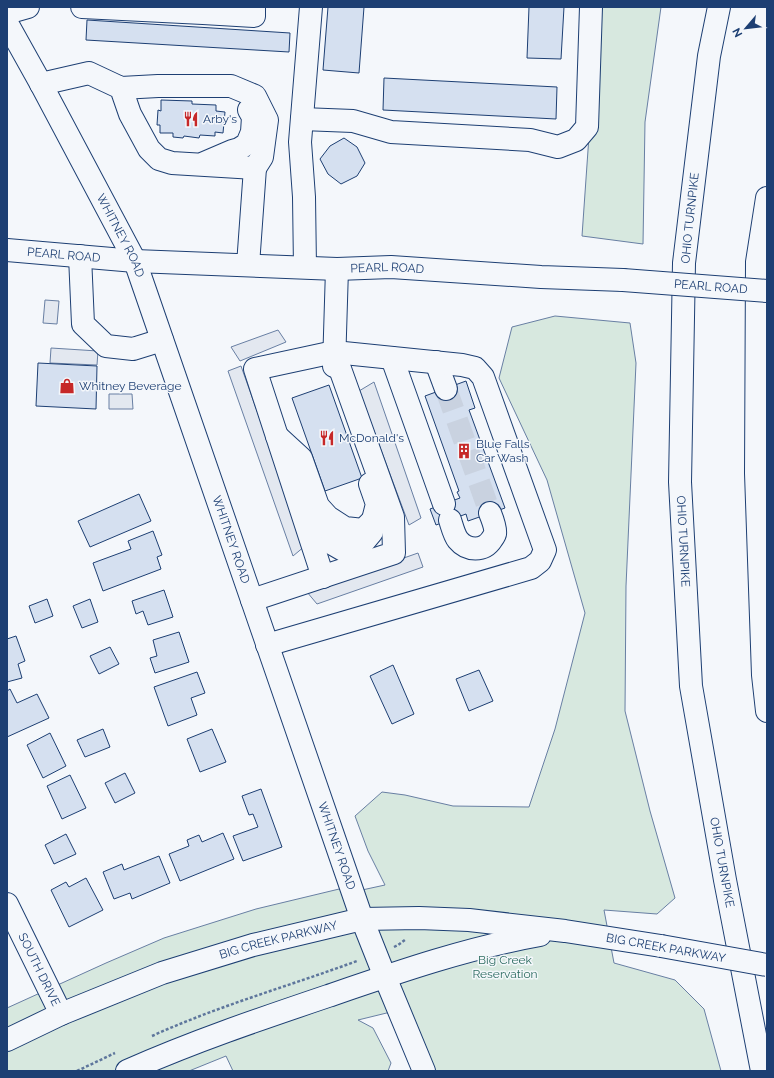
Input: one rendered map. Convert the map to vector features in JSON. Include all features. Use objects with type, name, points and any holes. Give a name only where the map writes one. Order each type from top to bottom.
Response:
[{"type":"main road","points":[[7,13],[28,7]]},
{"type":"main road","points":[[82,7],[254,16],[254,7]]},
{"type":"main road","points":[[304,267],[304,197],[300,142],[311,7]]},
{"type":"main road","points":[[302,119],[353,121],[391,132],[530,140],[558,147],[576,140],[586,127],[592,7]]},
{"type":"main road","name":"OHIO TURNPIKE","points":[[719,7],[709,56],[684,263],[680,482],[691,686],[725,880],[762,1071]]},
{"type":"main road","name":"WHITNEY ROAD","points":[[7,23],[42,84],[135,261],[362,919],[424,1071]]},
{"type":"main road","points":[[42,84],[89,73],[121,88],[158,86],[231,86],[255,96],[267,120],[262,157],[255,168],[248,265]]},
{"type":"main road","points":[[158,86],[180,94],[234,99],[245,105],[253,117],[252,132],[247,144],[239,150],[232,151],[201,164]]},
{"type":"main road","points":[[121,88],[130,114],[149,149],[159,159],[172,163],[255,168]]},
{"type":"main road","points":[[767,198],[757,262],[756,474],[763,675],[767,711]]},
{"type":"main road","name":"PEARL ROAD","points":[[7,250],[135,261],[336,269],[391,268],[541,277],[622,280],[767,291]]},
{"type":"main road","points":[[80,256],[83,324],[106,346],[133,349],[162,340]]},
{"type":"main road","points":[[276,435],[301,458],[318,506],[328,518],[345,528],[363,530],[373,520],[377,504],[335,386],[334,352],[336,269]]},
{"type":"main road","points":[[252,600],[394,553],[393,518],[334,352]]},
{"type":"main road","points":[[268,645],[531,568],[540,561],[544,550],[483,377],[475,368],[436,362],[334,352],[255,369],[323,577]]},
{"type":"main road","points":[[392,358],[457,539],[466,547],[477,549],[485,546],[491,541],[495,534],[490,513]]},
{"type":"main road","points":[[436,362],[446,388]]},
{"type":"main road","name":"SOUTH DRIVE","points":[[7,904],[61,1014]]},
{"type":"main road","name":"BIG CREEK PARKWAY","points":[[7,1040],[61,1014],[169,970],[253,945],[362,919],[419,918],[469,920],[565,931],[767,965]]},
{"type":"main road","name":"BIG CREEK PARKWAY","points":[[127,1071],[153,1059],[248,1023],[427,962],[510,941],[565,931]]},
{"type":"green space","points":[[598,7],[661,7],[645,122],[643,244],[582,236]]},
{"type":"green space","name":"Big Creek Reservation","points":[[555,316],[630,323],[636,363],[626,586],[625,711],[650,811],[675,898],[657,914],[604,910],[614,963],[675,980],[704,1009],[721,1071],[425,1071],[403,1009],[358,1020],[373,1028],[391,1063],[388,1071],[233,1071],[226,1056],[189,1071],[7,1071],[7,1008],[164,938],[256,909],[360,884],[362,890],[385,885],[368,851],[355,816],[382,792],[405,795],[453,806],[529,807],[555,729],[585,613],[547,480],[499,378],[512,327]]},
{"type":"shaded area","points":[[45,300],[59,301],[57,324],[43,323]]},
{"type":"shaded area","points":[[278,330],[286,342],[240,361],[231,347]]},
{"type":"shaded area","points":[[51,348],[98,351],[97,365],[50,363]]},
{"type":"shaded area","points":[[241,366],[305,546],[293,556],[228,371]]},
{"type":"shaded area","points":[[374,382],[421,518],[409,525],[359,391]]},
{"type":"shaded area","points":[[109,394],[132,394],[133,409],[109,409]]},
{"type":"shaded area","points":[[418,553],[423,567],[317,604],[307,592]]},
{"type":"building","points":[[328,7],[364,7],[359,73],[323,70]]},
{"type":"building","points":[[529,7],[564,7],[561,59],[527,58]]},
{"type":"building","points":[[87,20],[290,33],[289,52],[86,40]]},
{"type":"building","points":[[384,78],[557,87],[556,119],[383,110]]},
{"type":"building","name":"Arby's","points":[[161,100],[192,101],[192,104],[216,105],[216,111],[225,112],[223,133],[215,132],[215,136],[200,135],[199,138],[184,136],[183,138],[173,137],[173,133],[160,133],[160,125],[157,125],[158,110],[161,111]]},
{"type":"building","points":[[344,138],[357,147],[365,163],[357,176],[341,184],[328,174],[320,159],[330,146]]},
{"type":"building","name":"Whitney Beverage","points":[[38,363],[97,366],[96,409],[36,406]]},
{"type":"building","name":"Blue Falls Car Wash","points":[[466,381],[475,408],[469,410],[505,508],[468,521],[466,514],[436,525],[430,509],[460,498],[457,492],[459,491],[425,396]]},
{"type":"building","name":"McDonald's","points":[[329,385],[362,478],[325,491],[292,398]]},
{"type":"building","points":[[139,494],[151,521],[90,547],[78,521]]},
{"type":"building","points":[[153,531],[162,555],[157,557],[161,569],[103,591],[93,563],[131,549],[128,541]]},
{"type":"building","points":[[164,590],[173,617],[148,625],[143,611],[136,614],[132,601]]},
{"type":"building","points":[[47,599],[53,616],[35,623],[29,606]]},
{"type":"building","points":[[90,599],[98,622],[82,628],[73,606]]},
{"type":"building","points":[[179,632],[189,662],[155,673],[150,658],[157,656],[153,640]]},
{"type":"building","points":[[16,636],[25,661],[18,664],[22,678],[7,682],[7,639]]},
{"type":"building","points":[[110,647],[119,664],[99,674],[90,656]]},
{"type":"building","points":[[393,665],[414,714],[392,724],[370,676]]},
{"type":"building","points":[[479,670],[493,701],[469,711],[456,679]]},
{"type":"building","points":[[197,672],[205,693],[191,698],[197,715],[168,726],[154,687]]},
{"type":"building","points":[[10,689],[17,703],[37,694],[49,718],[7,737],[7,691]]},
{"type":"building","points":[[103,729],[110,747],[85,757],[77,740]]},
{"type":"building","points":[[212,729],[226,762],[200,772],[187,739]]},
{"type":"building","points":[[50,733],[66,766],[43,778],[27,745]]},
{"type":"building","points":[[125,773],[135,793],[115,803],[105,783]]},
{"type":"building","points":[[70,775],[86,808],[62,819],[47,786]]},
{"type":"building","points":[[261,789],[282,847],[243,861],[233,836],[258,827],[253,814],[249,815],[242,796]]},
{"type":"building","points":[[223,833],[234,859],[180,881],[169,854],[189,846],[187,840],[199,835],[202,842]]},
{"type":"building","points":[[66,834],[76,854],[54,864],[45,845]]},
{"type":"building","points":[[159,856],[170,883],[132,899],[130,893],[114,899],[103,872],[122,864],[124,870]]},
{"type":"building","points":[[86,878],[103,910],[69,927],[51,890],[66,882],[69,887]]},
{"type":"tunnel","points":[[446,389],[490,513]]},
{"type":"place","name":"Arby's","points":[[191,119]]},
{"type":"place","name":"Whitney Beverage","points":[[67,386]]},
{"type":"place","name":"McDonald's","points":[[327,438]]},
{"type":"place","name":"Blue Falls Car Wash","points":[[464,451]]}]
